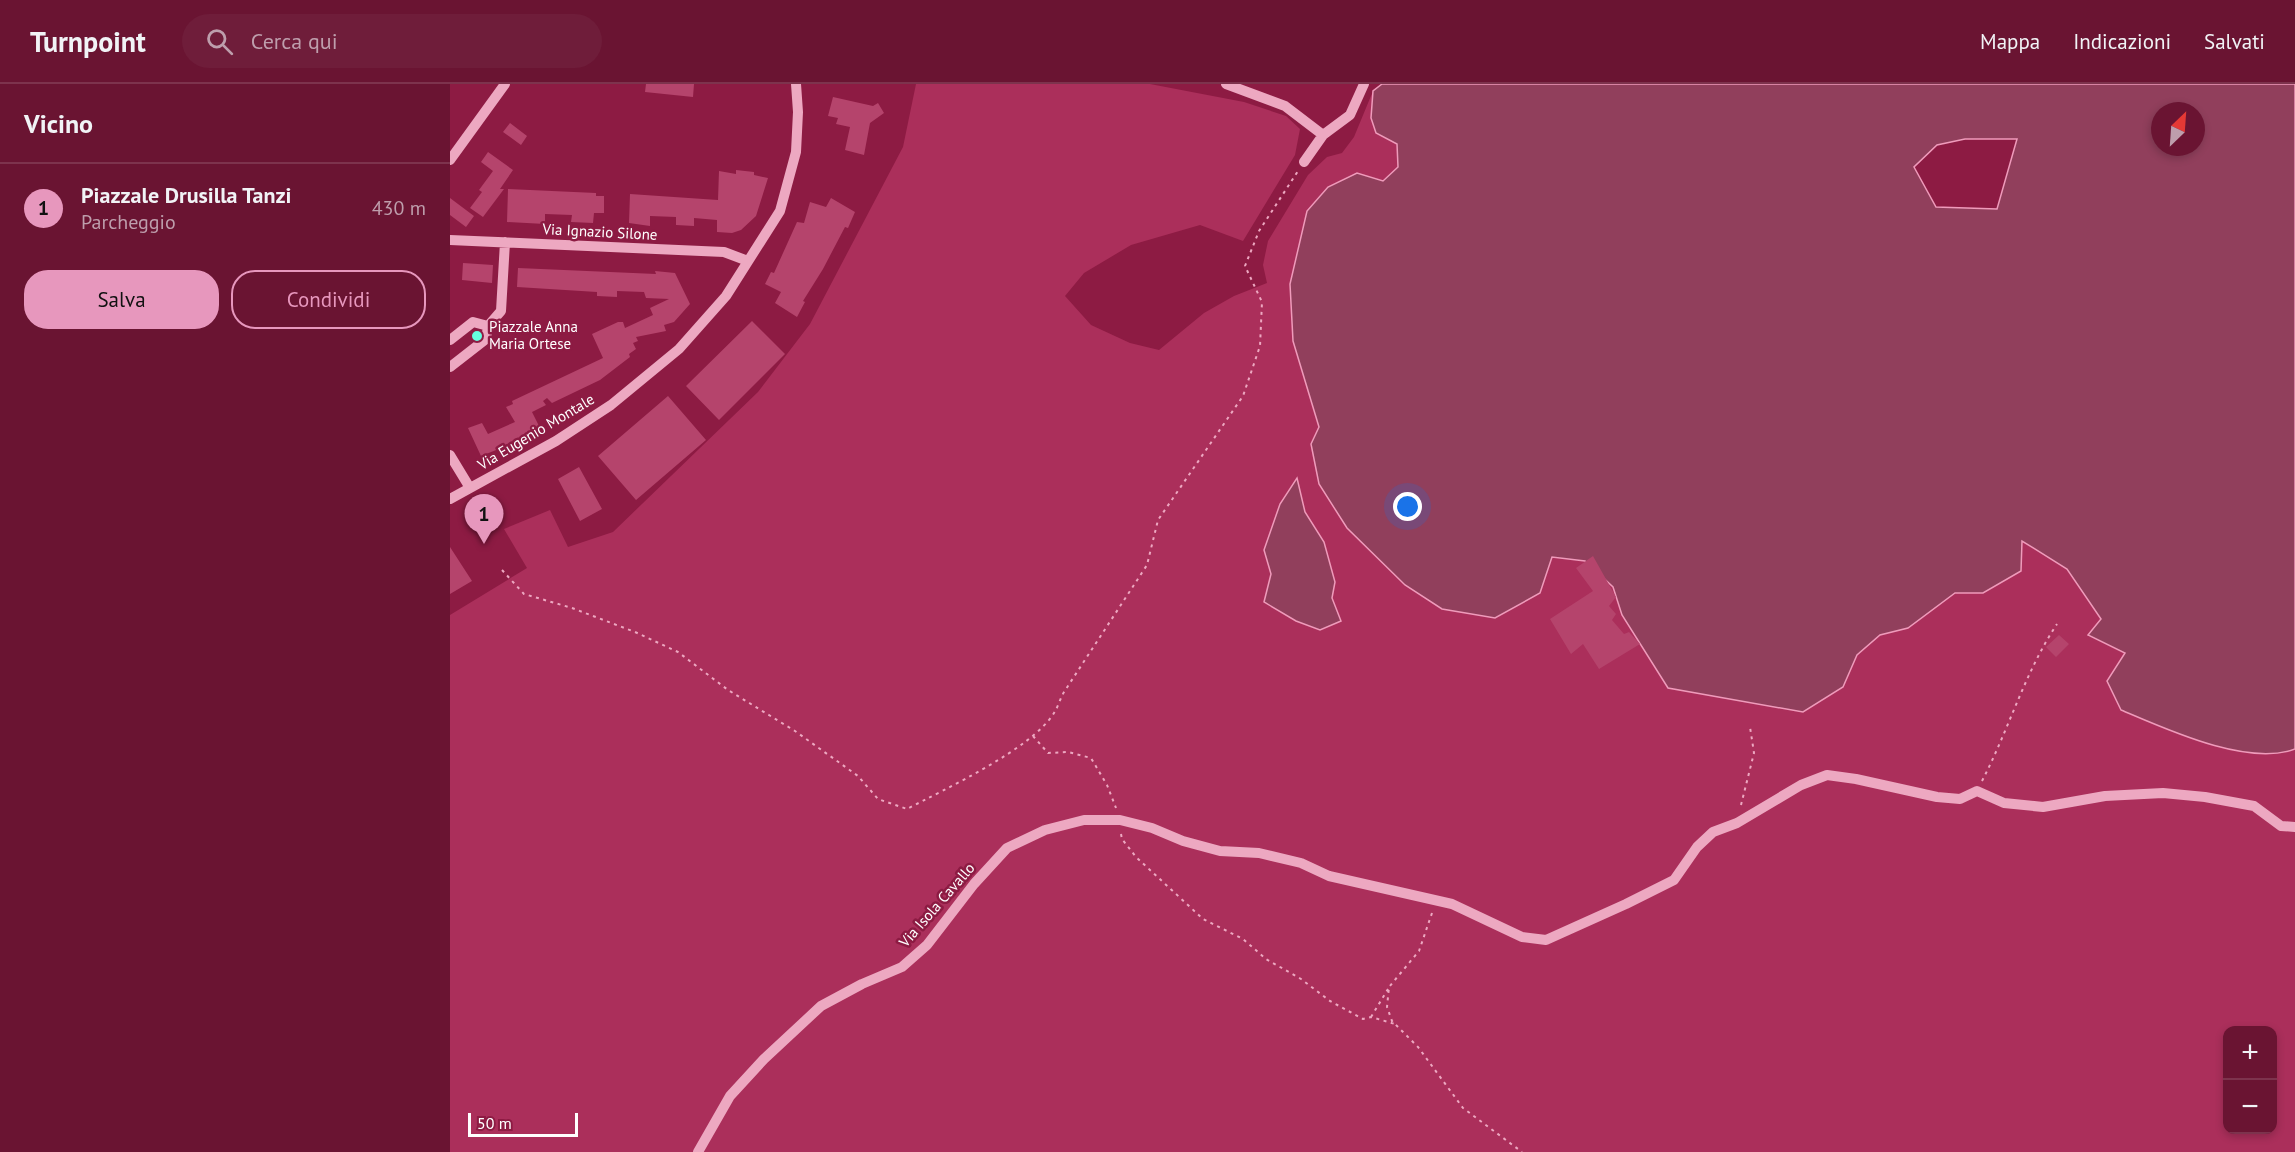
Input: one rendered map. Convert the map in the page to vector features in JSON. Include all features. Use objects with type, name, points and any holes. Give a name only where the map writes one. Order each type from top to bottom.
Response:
[{"type":"street","name":"Via Eugenio Montale","points":[[450,499],[556,441],[611,405],[679,349],[726,296],[780,211],[788,187],[795,152],[798,112],[796,84]]},
{"type":"street","points":[[1226,84],[1285,106],[1323,135]]},
{"type":"street","points":[[1304,162],[1323,135],[1350,115],[1364,84]]},
{"type":"street","points":[[450,160],[499,86]]},
{"type":"street","name":"Via Ignazio Silone","points":[[450,240],[724,252],[748,261]]},
{"type":"street","points":[[450,367],[486,339],[488,326],[501,311],[505,242]]},
{"type":"street","points":[[450,340],[473,322],[488,326]]},
{"type":"street","points":[[450,455],[470,488]]},
{"type":"street","name":"Via Isola Cavallo","points":[[698,1152],[730,1096],[764,1059],[821,1006],[862,984],[902,967],[927,945],[974,884],[1007,848],[1045,830],[1084,820],[1120,820],[1152,828],[1183,841],[1220,851],[1260,853],[1301,863],[1329,876],[1452,904],[1522,937],[1546,940],[1674,880],[1696,846],[1713,832],[1737,823],[1801,784],[1827,775],[1937,797],[1960,799],[1977,791]]},
{"type":"street","points":[[1977,791],[2004,803],[2043,807],[2105,796],[2163,793],[2205,797],[2254,806],[2281,826],[2295,827]]},
{"type":"path","points":[[502,570],[524,594],[572,608],[635,632],[678,652],[728,690],[795,731],[858,776],[878,799],[907,809],[985,768],[1033,736],[1053,715],[1064,692],[1147,565],[1158,520],[1244,396],[1260,346],[1262,302],[1245,266],[1259,231],[1304,162]]},
{"type":"path","points":[[1977,791],[1997,753],[2041,647],[2057,624]]},
{"type":"path","points":[[1737,823],[1754,753],[1750,727]]},
{"type":"path","points":[[1033,736],[1048,753],[1068,752],[1091,758],[1107,785],[1120,820],[1122,839],[1203,919],[1243,939],[1266,959],[1301,979],[1330,1001],[1363,1019],[1371,1017],[1395,1024]]},
{"type":"path","points":[[1371,1017],[1389,987],[1419,951],[1435,901]]},
{"type":"path","points":[[1389,987],[1387,1007],[1395,1024],[1418,1047],[1463,1108],[1522,1152]]},
{"type":"shaded area","points":[[916,84],[1150,84],[1244,102],[1286,116],[1300,129],[1295,155],[1243,241],[1200,225],[1131,245],[1084,273],[1065,296],[1091,325],[1130,343],[1159,350],[1204,313],[1234,296],[1267,283],[1263,265],[1268,241],[1308,175],[1327,157],[1342,153],[1354,137],[1373,91],[1371,118],[1376,133],[1397,144],[1398,167],[1383,181],[1357,173],[1293,341],[1319,427],[1311,444],[1540,593],[1552,557],[1585,561],[1613,587],[1622,615],[1668,688],[1803,711],[1843,687],[1857,655],[1880,635],[1908,627],[1955,593],[1983,593],[2021,540],[2067,569],[2101,619],[2088,636],[2125,653],[2121,710],[2184,735],[2231,750],[2276,753],[2295,749],[2295,1152],[450,1152],[450,615],[527,568],[504,529],[550,510],[568,547],[613,532],[758,392],[810,324],[903,147]]},
{"type":"shaded area","points":[[1382,84],[2295,84],[2295,749],[2276,753],[2231,750],[2160,727],[2121,710],[2107,681],[2125,653],[2088,635],[2101,619],[2067,569],[2022,541],[2021,571],[1983,593],[1955,593],[1908,628],[1880,635],[1857,655],[1843,687],[1803,712],[1668,688],[1622,615],[1613,587],[1585,561],[1552,557],[1540,593],[1495,618],[1442,609],[1405,585],[1347,528],[1319,484],[1311,444],[1319,427],[1293,341],[1290,284],[1307,211],[1328,187],[1357,173],[1383,181],[1398,167],[1397,144],[1376,133],[1371,118],[1373,91]],"holes":[[[1965,139],[2017,139],[1997,209],[1936,207],[1914,167],[1937,145]]]},
{"type":"shaded area","points":[[1297,478],[1305,512],[1324,542],[1335,582],[1332,598],[1341,621],[1320,630],[1296,621],[1264,602],[1271,574],[1264,550],[1280,504]]},
{"type":"building","points":[[646,84],[694,84],[693,97],[645,92]]},
{"type":"building","points":[[833,97],[873,106],[878,103],[884,113],[870,123],[864,155],[845,150],[850,127],[836,124],[838,118],[828,116]]},
{"type":"building","points":[[510,123],[527,136],[521,145],[503,132]]},
{"type":"building","points":[[488,152],[513,170],[500,189],[504,189],[483,217],[470,208],[482,192],[479,190],[493,171],[481,162]]},
{"type":"building","points":[[736,170],[754,172],[754,175],[768,178],[756,216],[741,230],[732,233],[717,232],[717,220],[694,218],[694,226],[676,225],[676,217],[650,216],[650,226],[629,223],[630,194],[718,200],[719,171],[736,174]]},
{"type":"building","points":[[508,189],[596,193],[596,196],[604,196],[604,213],[594,213],[593,223],[571,222],[572,215],[545,214],[545,224],[507,222]]},
{"type":"building","points":[[450,198],[474,216],[466,227],[450,215]]},
{"type":"building","points":[[831,198],[855,212],[848,228],[845,227],[803,301],[805,302],[797,317],[775,303],[781,292],[765,284],[771,272],[774,273],[797,222],[804,223],[810,202],[826,207]]},
{"type":"building","points":[[463,263],[493,265],[492,283],[462,280]]},
{"type":"building","points":[[518,268],[675,273],[690,304],[674,322],[664,325],[666,331],[636,337],[638,341],[633,343],[636,349],[629,354],[630,357],[600,380],[552,403],[547,398],[543,401],[546,405],[532,412],[540,428],[533,432],[534,435],[481,456],[468,428],[482,423],[488,434],[515,422],[506,407],[513,404],[512,401],[603,358],[592,334],[618,322],[623,322],[625,328],[653,315],[650,308],[669,299],[646,298],[644,292],[617,291],[617,297],[597,296],[597,292],[517,287]]},
{"type":"building","points":[[752,321],[785,354],[719,420],[686,386]]},
{"type":"building","points":[[668,396],[706,440],[636,500],[598,456]]},
{"type":"building","points":[[579,467],[602,509],[580,521],[558,479]]},
{"type":"building","points":[[450,547],[472,581],[450,594]]},
{"type":"building","points":[[1593,556],[1616,597],[1609,606],[1616,614],[1612,620],[1624,634],[1629,632],[1640,644],[1599,669],[1583,644],[1571,654],[1550,619],[1593,591],[1576,568]]},
{"type":"building","points":[[2059,635],[2069,644],[2056,657],[2046,647]]},
{"type":"place","name":"Piazzale Anna Maria Ortese","points":[[477,336]]},
{"type":"place","name":"Piazzale Drusilla Tanzi","points":[[484,544]]}]
